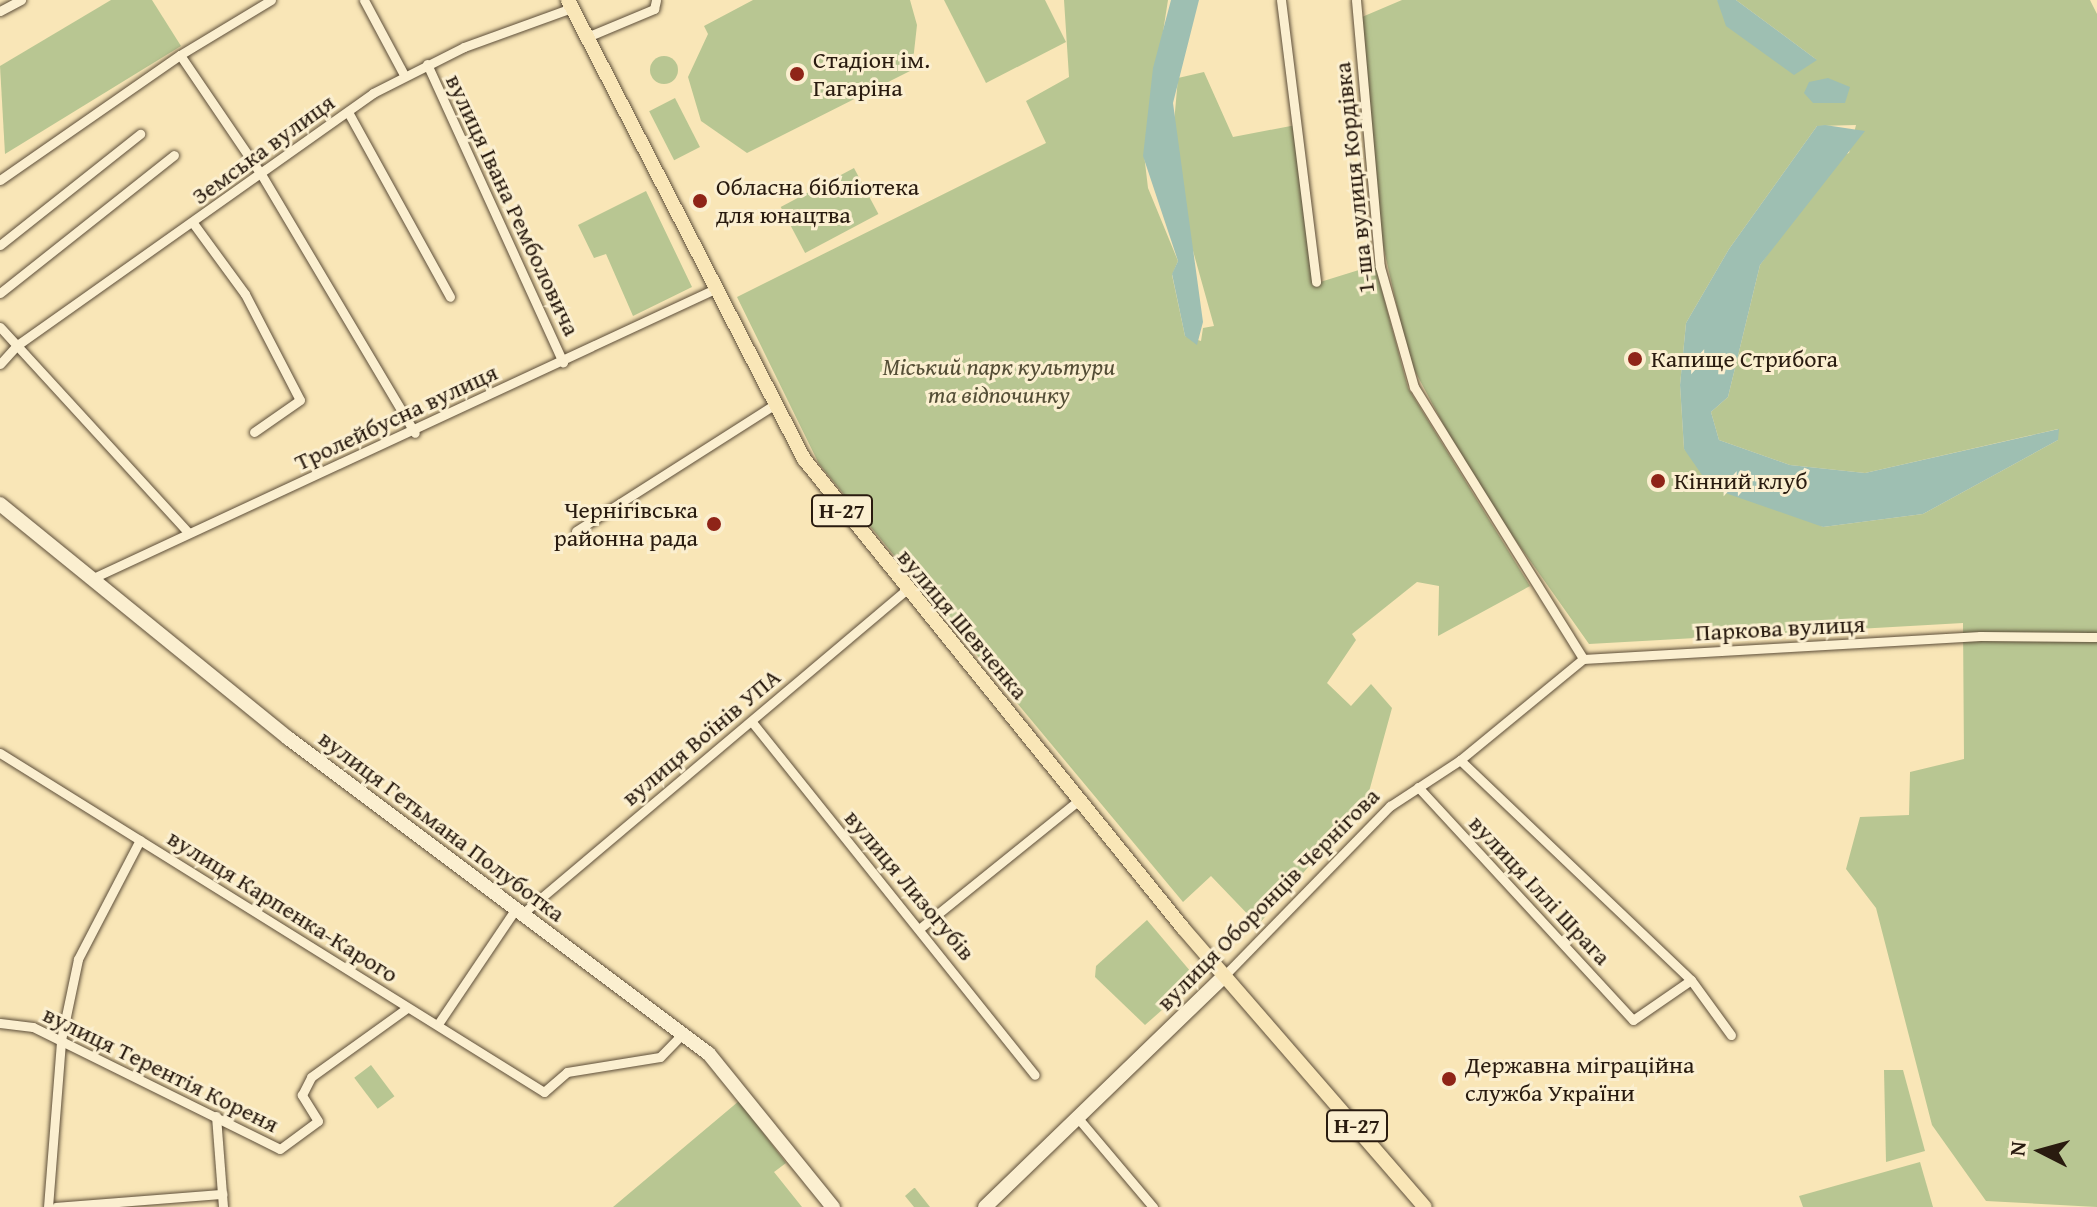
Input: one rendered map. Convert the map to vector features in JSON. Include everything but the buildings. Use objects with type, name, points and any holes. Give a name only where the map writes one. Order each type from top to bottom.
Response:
[{"type":"main road","name":"вулиця Шевченка","points":[[570,4],[804,459],[906,590],[1224,976],[1425,1207]]},
{"type":"street","points":[[0,11],[21,0]]},
{"type":"street","points":[[0,180],[180,55],[271,0]]},
{"type":"street","points":[[364,0],[404,75]]},
{"type":"street","points":[[587,37],[654,9],[656,0]]},
{"type":"street","points":[[1281,0],[1316,282]]},
{"type":"street","name":"1-ша вулиця Кордівка","points":[[1356,0],[1387,298],[1414,387],[1466,479],[1583,659]]},
{"type":"street","name":"Земська вулиця","points":[[0,364],[16,346],[404,75],[570,4]]},
{"type":"street","points":[[180,55],[261,174],[415,433]]},
{"type":"street","name":"вулиця Івана Ремболовича","points":[[427,64],[563,362]]},
{"type":"street","points":[[348,112],[450,297]]},
{"type":"street","points":[[0,245],[140,134]]},
{"type":"street","points":[[0,293],[174,155]]},
{"type":"street","points":[[193,223],[245,294],[300,400],[254,432]]},
{"type":"street","name":"Тролейбусна вулиця","points":[[91,579],[188,532],[415,433],[715,289]]},
{"type":"street","points":[[0,327],[188,532]]},
{"type":"street","points":[[576,531],[774,405]]},
{"type":"street","name":"вулиця Гетьмана Полуботка","points":[[0,504],[91,579],[519,912],[709,1054],[833,1207]]},
{"type":"street","name":"вулиця Воїнів УПА","points":[[438,1024],[519,912],[752,722],[906,590]]},
{"type":"street","name":"Паркова вулиця","points":[[1583,659],[1980,636],[2097,637]]},
{"type":"street","name":"вулиця Оборонців Чернігова","points":[[985,1207],[1224,976],[1390,806],[1460,760],[1583,659]]},
{"type":"street","name":"вулиця Лизогубів","points":[[752,722],[1035,1075]]},
{"type":"street","name":"вулиця Карпенка-Карого","points":[[0,753],[544,1092],[567,1072],[660,1057],[683,1033]]},
{"type":"street","points":[[1460,760],[1691,980],[1731,1035]]},
{"type":"street","name":"вулиця Іллі Шрага","points":[[1418,787],[1633,1020],[1691,980]]},
{"type":"street","points":[[919,929],[1079,800]]},
{"type":"street","points":[[48,1207],[61,1040],[78,959],[140,840]]},
{"type":"street","name":"вулиця Терентія Кореня","points":[[0,1023],[61,1040],[280,1149],[318,1121],[302,1095],[311,1077],[407,1008]]},
{"type":"street","points":[[216,1116],[223,1207]]},
{"type":"street","points":[[1077,1117],[1153,1207]]},
{"type":"street","points":[[56,1207],[222,1194]]},
{"type":"green space","points":[[111,0],[152,0],[181,46],[5,154],[0,66]]},
{"type":"green space","name":"Стадіон ім. Гагаріна","points":[[753,0],[910,0],[917,25],[912,70],[747,153],[701,121],[688,77],[708,34],[704,26]]},
{"type":"green space","points":[[944,0],[1045,0],[1066,42],[986,83]]},
{"type":"green space","name":"Міський парк культури та відпочинку","points":[[1064,0],[1168,0],[1144,154],[1148,188],[1178,261],[1172,275],[1185,336],[1201,341],[1203,328],[1214,326],[1183,215],[1173,134],[1178,78],[1204,72],[1233,137],[1296,125],[1317,283],[1375,265],[1408,388],[1530,586],[1438,636],[1439,586],[1417,582],[1352,634],[1356,640],[1327,683],[1351,706],[1371,684],[1392,708],[1367,799],[1258,925],[1211,876],[1183,902],[911,576],[819,464],[737,297],[1046,143],[1026,101],[1069,77]]},
{"type":"green space","points":[[1402,0],[1717,0],[1817,60],[1736,0],[2090,0],[2097,14],[2097,1207],[1986,1201],[1932,1125],[1876,908],[1846,869],[1860,817],[1909,815],[1910,772],[1964,759],[1963,623],[1589,644],[1473,480],[1409,360],[1380,232],[1362,17]],"holes":[[[1856,125],[1849,153],[1838,157],[1760,265],[1728,397],[1711,412],[1719,440],[1790,465],[1865,473],[2058,429],[2058,440],[1923,514],[1823,527],[1684,449],[1680,385],[1686,323],[1729,249],[1817,126]]]},
{"type":"green space","points":[[664,56],[674,60],[678,70],[674,80],[664,84],[654,80],[650,70],[654,60]]},
{"type":"green space","points":[[675,98],[700,147],[674,160],[649,111]]},
{"type":"green space","points":[[854,168],[878,214],[805,253],[781,207]]},
{"type":"green space","points":[[646,191],[692,287],[633,316],[606,254],[594,258],[578,225]]},
{"type":"green space","points":[[1147,920],[1191,972],[1188,987],[1145,1025],[1095,977],[1096,966]]},
{"type":"green space","points":[[371,1065],[394,1096],[378,1109],[354,1078]]},
{"type":"green space","points":[[1884,1070],[1903,1070],[1925,1151],[1886,1162]]},
{"type":"green space","points":[[739,1101],[786,1163],[774,1172],[802,1207],[613,1207]]},
{"type":"green space","points":[[1920,1162],[1933,1207],[1803,1207],[1799,1196]]},
{"type":"green space","points":[[914,1188],[930,1207],[914,1207],[905,1196]]},
{"type":"shaded area","points":[[1171,0],[1199,0],[1173,103],[1203,322],[1197,345],[1185,336],[1172,274],[1178,261],[1143,156],[1153,68]]},
{"type":"shaded area","points":[[1717,0],[1736,0],[1817,60],[1794,75],[1726,26]]},
{"type":"shaded area","points":[[1828,78],[1850,87],[1845,103],[1813,103],[1804,93],[1809,82]]},
{"type":"shaded area","points":[[1817,126],[1865,131],[1760,265],[1728,397],[1711,412],[1719,440],[1790,465],[1865,473],[2059,429],[2058,440],[1923,514],[1823,527],[1711,488],[1684,449],[1680,385],[1686,323],[1729,249]]},
{"type":"place","name":"Стадіон ім. Гагаріна","points":[[797,74]]},
{"type":"place","name":"Обласна бібліотека для юнацтва","points":[[700,201]]},
{"type":"place","name":"Капище Стрибога","points":[[1635,359]]},
{"type":"place","name":"Кінний клуб","points":[[1658,481]]},
{"type":"place","name":"Чернігівська районна рада","points":[[714,524]]},
{"type":"place","name":"Державна міграційна служба України","points":[[1449,1079]]}]
